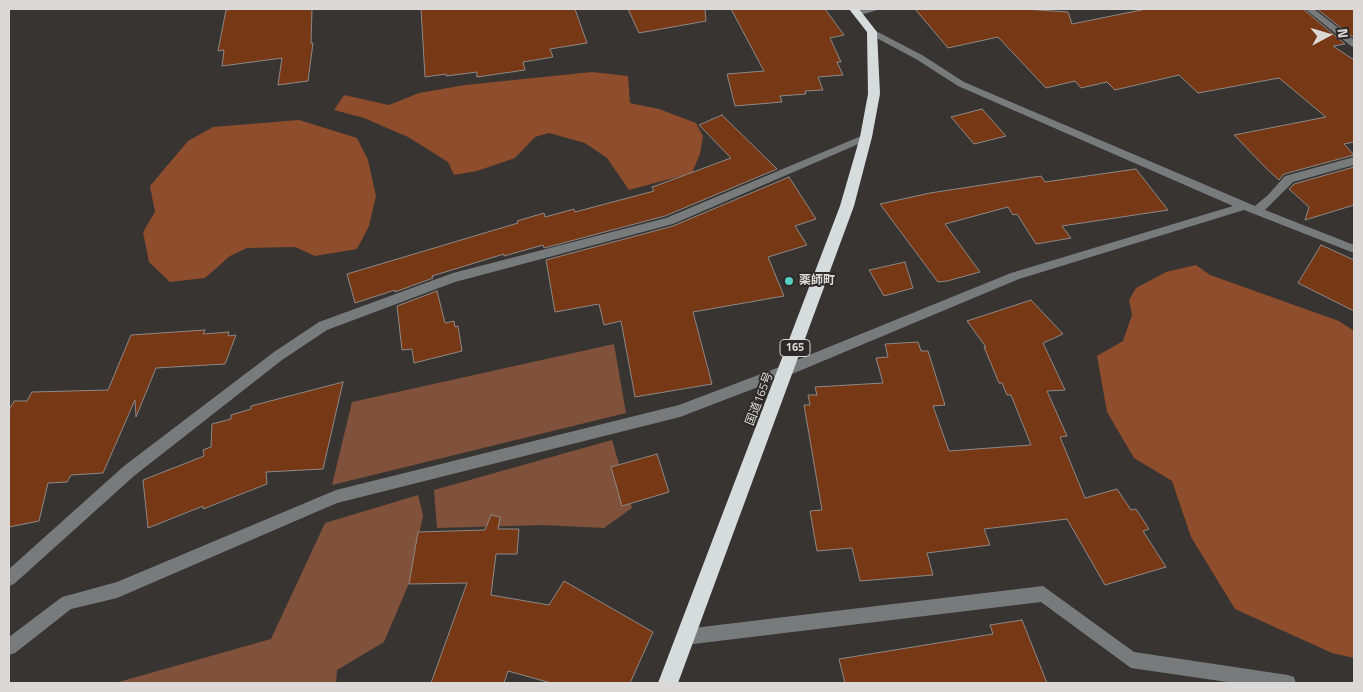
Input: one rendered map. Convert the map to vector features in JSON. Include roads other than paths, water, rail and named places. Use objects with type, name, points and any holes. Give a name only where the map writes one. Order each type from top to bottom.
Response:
[{"type":"highway","points":[[856,11],[872,32]]},
{"type":"highway","name":"国道165号","points":[[668,683],[787,370],[846,206],[866,137],[874,94],[872,32]]},
{"type":"street","points":[[856,11],[877,9]]},
{"type":"street","points":[[1309,9],[1354,44]]},
{"type":"street","points":[[872,32],[912,53],[961,84],[1023,112],[1251,209],[1354,249]]},
{"type":"street","points":[[9,579],[129,471],[278,356],[323,326],[452,278],[669,221],[866,137]]},
{"type":"street","points":[[9,647],[67,602],[117,590],[336,498],[680,411],[787,370],[1014,276],[1251,209],[1272,198],[1289,179],[1354,161]]},
{"type":"street","points":[[685,637],[1043,594],[1131,660],[1288,683]]},
{"type":"place","name":"薬師町","points":[[789,281]]}]
